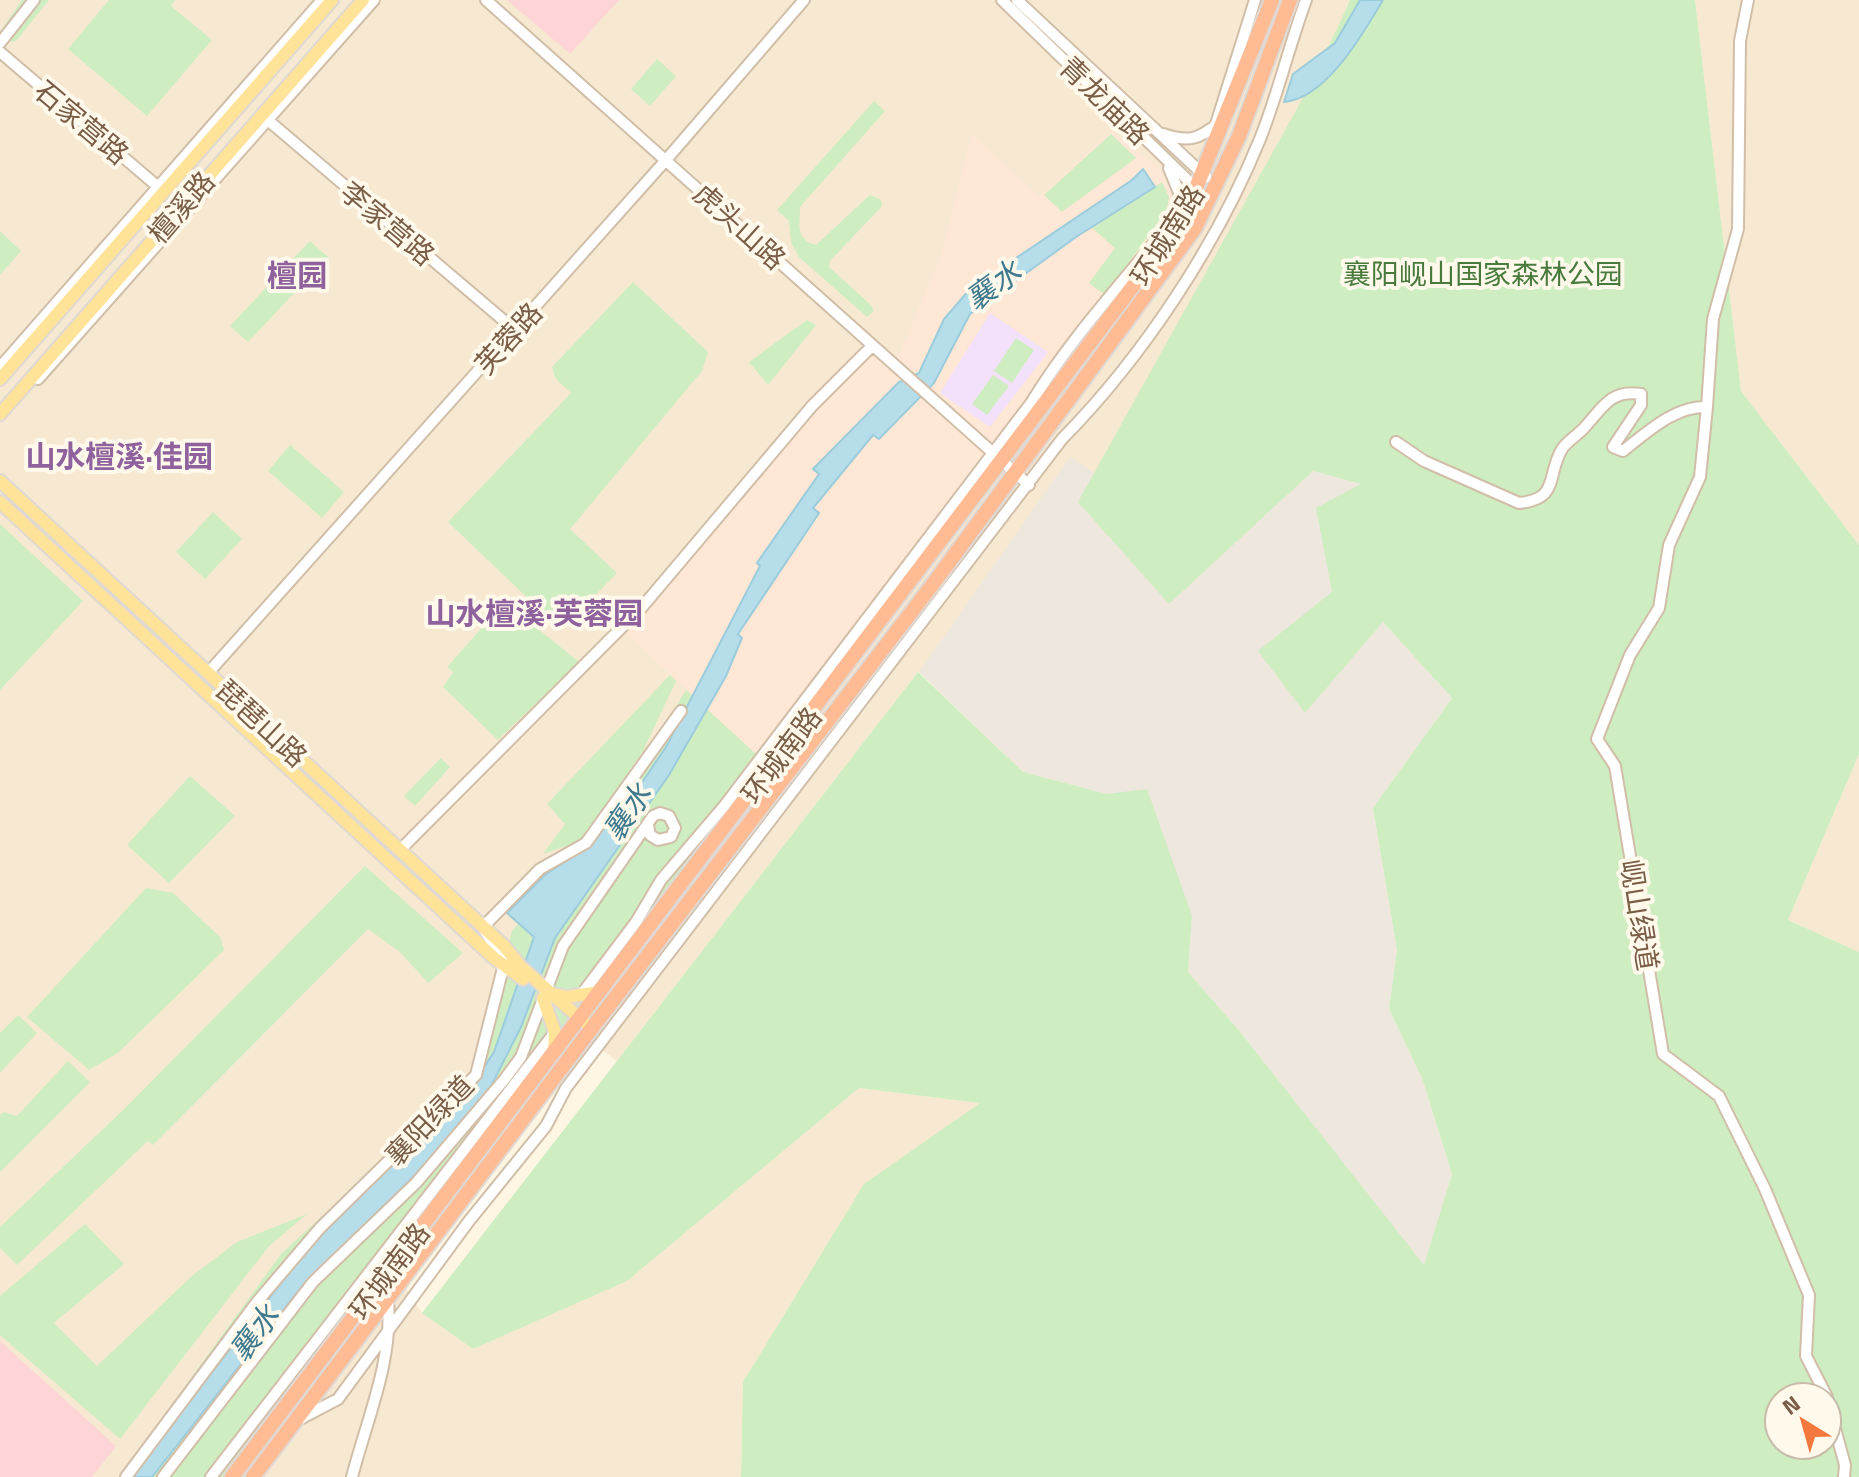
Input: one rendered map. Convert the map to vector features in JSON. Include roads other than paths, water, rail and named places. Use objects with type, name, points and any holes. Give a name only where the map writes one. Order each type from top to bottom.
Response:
[{"type":"highway","name":"环城南路","points":[[232,1477],[997,458],[1183,220],[1272,0]]},
{"type":"highway","name":"环城南路","points":[[253,1477],[1015,474],[1186,241],[1210,199],[1239,136],[1290,0]]},
{"type":"main road","name":"檀溪路","points":[[0,379],[161,189],[332,0]]},
{"type":"main road","name":"檀溪路","points":[[0,414],[265,118],[363,0]]},
{"type":"main road","name":"琵琶山路","points":[[0,481],[483,927],[518,970]]},
{"type":"main road","name":"琵琶山路","points":[[0,502],[504,964],[518,970]]},
{"type":"main road","points":[[518,970],[589,1031]]},
{"type":"main road","points":[[545,994],[556,996],[599,992]]},
{"type":"main road","points":[[545,994],[555,1032],[554,1052]]},
{"type":"street","points":[[0,43],[34,0]]},
{"type":"street","points":[[0,367],[161,189],[322,0]]},
{"type":"street","points":[[0,423],[265,118],[374,0]]},
{"type":"street","name":"虎头山路","points":[[486,0],[1029,485]]},
{"type":"street","name":"芙蓉路","points":[[208,673],[666,160],[804,0]]},
{"type":"street","name":"青龙庙路","points":[[1002,0],[1159,153],[1200,182],[1217,185]]},
{"type":"street","name":"青龙庙路","points":[[1017,0],[1158,132],[1200,182],[1210,199]]},
{"type":"street","points":[[1158,132],[1189,142],[1222,121],[1255,0]]},
{"type":"street","points":[[295,1422],[338,1399],[469,1221],[546,1126],[566,1088],[1062,439],[1096,405],[1212,240],[1260,139],[1306,0]]},
{"type":"street","points":[[1396,442],[1424,461],[1519,503],[1535,501],[1549,490],[1563,448],[1607,399],[1618,394],[1641,394],[1641,405],[1613,447],[1623,451],[1660,423],[1694,407],[1707,407],[1713,319],[1738,229],[1740,41],[1748,0]]},
{"type":"street","name":"石家营路","points":[[0,52],[161,189]]},
{"type":"street","name":"李家营路","points":[[265,118],[515,330]]},
{"type":"street","points":[[1159,153],[1176,178],[1179,212],[1168,241]]},
{"type":"street","points":[[581,995],[636,922],[661,880],[725,805],[997,458],[1096,310],[1121,286],[1179,212]]},
{"type":"street","points":[[400,850],[643,606],[812,406],[872,346]]},
{"type":"street","name":"岘山绿道","points":[[1707,407],[1700,477],[1669,545],[1659,608],[1630,655],[1597,739],[1615,766],[1663,1054],[1719,1096],[1765,1189],[1809,1295],[1806,1356],[1818,1381]]},
{"type":"street","points":[[504,964],[483,927],[540,869],[586,843],[681,711]]},
{"type":"street","name":"襄阳绿道","points":[[163,1477],[313,1282],[416,1183],[504,1080],[521,1057],[563,946],[656,814],[665,813],[673,819],[674,833],[667,839],[658,840],[650,835],[648,825]]},
{"type":"street","name":"襄阳绿道","points":[[126,1477],[257,1302],[320,1228],[476,1075],[504,964]]},
{"type":"street","points":[[589,1031],[602,1041]]},
{"type":"street","points":[[211,1477],[555,1032]]},
{"type":"street","points":[[352,1477],[391,1330],[388,1301]]},
{"type":"water","points":[[1360,0],[1383,0],[1354,46],[1329,77],[1300,98],[1284,102],[1293,74],[1335,43]]},
{"type":"water","name":"襄水","points":[[1143,169],[1155,187],[1076,237],[970,314],[934,383],[879,439],[873,435],[813,508],[819,513],[738,634],[742,638],[726,676],[669,775],[555,938],[521,1027],[488,1092],[452,1139],[304,1284],[152,1477],[131,1477],[322,1230],[430,1128],[478,1076],[494,1052],[534,937],[507,913],[545,875],[586,848],[628,803],[666,747],[760,566],[757,563],[819,474],[813,469],[899,382],[919,373],[944,319],[970,289],[1132,180]]},
{"type":"district","name":"檀园","points":[[297,275]]},
{"type":"district","name":"山水檀溪·佳园","points":[[119,456]]},
{"type":"district","name":"山水檀溪·芙蓉园","points":[[534,613]]},
{"type":"park label","name":"襄阳岘山国家森林公园","points":[[1483,273]]}]
